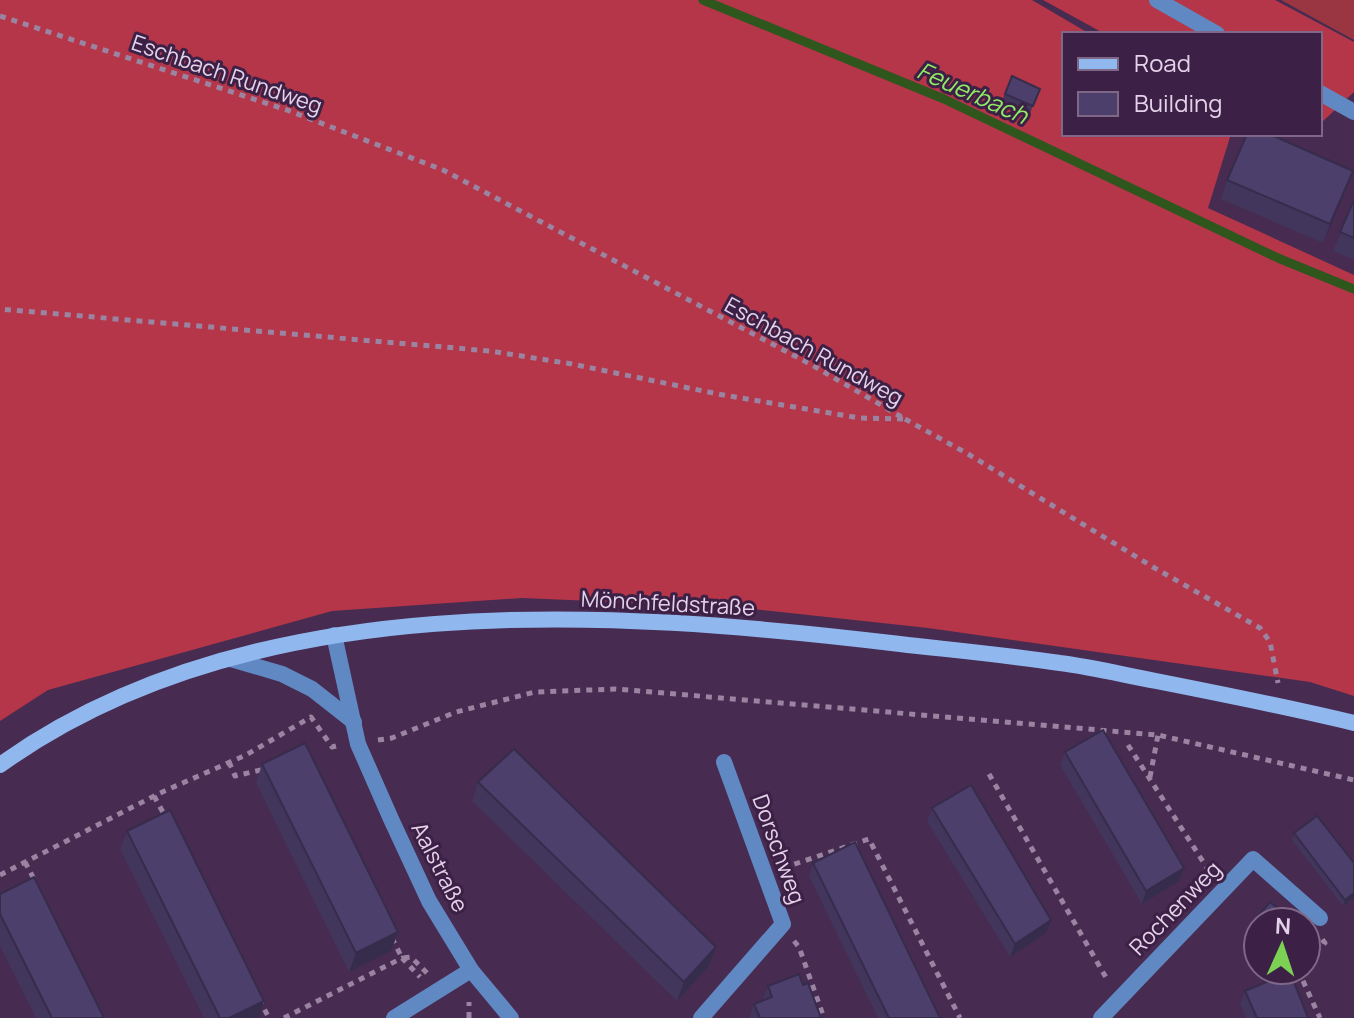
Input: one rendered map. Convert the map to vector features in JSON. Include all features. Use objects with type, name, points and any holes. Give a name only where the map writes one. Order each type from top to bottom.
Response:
[{"type":"main road","name":"Mönchfeldstraße","points":[[0,765],[77,717],[164,679],[257,651],[334,635],[461,621],[616,620],[726,626],[849,638],[1061,663],[1280,705],[1354,723]]},
{"type":"street","points":[[1157,0],[1213,32]]},
{"type":"street","points":[[1322,94],[1354,112]]},
{"type":"street","name":"Aalstraße","points":[[334,635],[358,744],[429,901],[471,970],[511,1018]]},
{"type":"street","points":[[231,659],[282,674],[312,689],[354,722]]},
{"type":"street","name":"Dorschweg","points":[[701,1018],[783,924],[724,762]]},
{"type":"street","name":"Rochenweg","points":[[1101,1018],[1253,859],[1306,906]]},
{"type":"street","points":[[394,1018],[471,970]]},
{"type":"path","name":"Eschbach Rundweg","points":[[0,16],[287,110],[443,170],[810,364],[905,419]]},
{"type":"path","name":"Eschbach Rundweg","points":[[0,309],[490,351],[859,418],[905,419]]},
{"type":"path","points":[[905,419],[1260,628],[1270,642],[1280,705]]},
{"type":"path","points":[[0,875],[154,796],[246,755],[311,717],[332,747],[392,738],[456,712],[535,692],[616,689],[1158,735],[1354,780]]},
{"type":"path","points":[[1149,778],[1158,735]]},
{"type":"path","points":[[1128,745],[1222,891]]},
{"type":"path","points":[[229,762],[235,776],[275,766]]},
{"type":"path","points":[[989,774],[1119,999]]},
{"type":"path","points":[[154,796],[168,823]]},
{"type":"path","points":[[765,875],[869,839],[960,1018]]},
{"type":"path","points":[[25,862],[40,890]]},
{"type":"path","points":[[783,924],[799,947],[824,1018]]},
{"type":"path","points":[[388,930],[402,958],[409,965]]},
{"type":"path","points":[[284,1018],[402,958],[411,957],[442,988]]},
{"type":"path","points":[[1305,986],[1320,1018]]},
{"type":"path","points":[[255,990],[269,1018]]},
{"type":"shaded area","points":[[0,0],[1032,0],[1087,32],[1062,32],[1062,136],[1230,136],[1208,208],[1354,275],[1354,696],[1310,682],[928,628],[735,607],[522,598],[332,611],[48,690],[0,721]]},
{"type":"shaded area","points":[[1043,0],[1275,0],[1354,42],[1354,92],[1322,122],[1322,32],[1101,32]]},
{"type":"shaded area","points":[[1281,0],[1354,0],[1354,40]]},
{"type":"building","points":[[1012,76],[1040,89],[1033,106],[1005,94]]},
{"type":"building","points":[[1246,136],[1274,136],[1353,171],[1330,224],[1227,180]]},
{"type":"building","points":[[1354,200],[1354,238],[1340,232]]},
{"type":"building","points":[[1103,730],[1184,868],[1146,891],[1065,752]]},
{"type":"building","points":[[305,743],[398,932],[356,953],[262,764]]},
{"type":"building","points":[[514,749],[716,947],[684,982],[478,782]]},
{"type":"building","points":[[971,785],[1051,920],[1015,944],[932,808]]},
{"type":"building","points":[[170,810],[264,1001],[229,1018],[220,1018],[127,831]]},
{"type":"building","points":[[1317,816],[1354,863],[1354,893],[1345,900],[1294,833]]},
{"type":"building","points":[[855,842],[940,1018],[889,1018],[813,863]]},
{"type":"building","points":[[34,877],[104,1018],[52,1018],[0,914],[0,894]]},
{"type":"building","points":[[799,974],[803,985],[808,983],[821,1018],[760,1018],[754,1004],[772,997],[768,986]]},
{"type":"building","points":[[1257,986],[1295,986],[1308,1018],[1257,1018],[1245,991]]},
{"type":"waterway","name":"Feuerbach","points":[[703,0],[944,99],[1278,258],[1354,289]]}]
